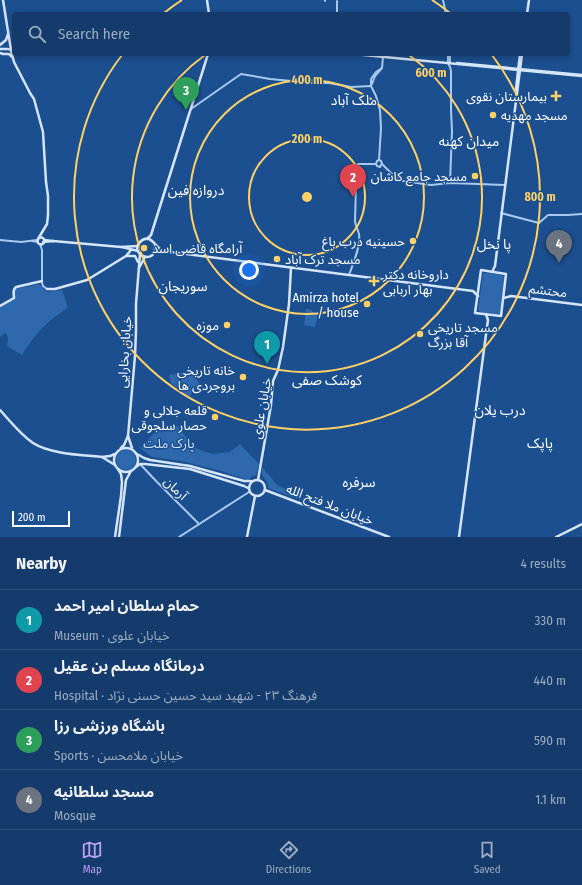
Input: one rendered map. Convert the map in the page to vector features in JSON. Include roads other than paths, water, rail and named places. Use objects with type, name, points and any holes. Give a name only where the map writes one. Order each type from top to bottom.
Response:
[{"type":"main road","points":[[3,0],[9,41],[12,50]]},
{"type":"main road","points":[[207,0],[208,12]]},
{"type":"main road","points":[[527,12],[529,0]]},
{"type":"main road","points":[[0,45],[6,40],[8,34]]},
{"type":"main road","points":[[9,41],[12,44]]},
{"type":"main road","points":[[0,49],[12,50]]},
{"type":"main road","points":[[0,53],[12,50]]},
{"type":"main road","points":[[0,53],[9,54],[13,58],[34,99],[43,132],[48,215],[47,224],[41,241],[121,247],[138,246]]},
{"type":"main road","points":[[139,253],[138,246],[141,241],[147,239],[151,235],[207,56]]},
{"type":"main road","points":[[383,56],[515,68],[582,76]]},
{"type":"main road","points":[[492,272],[495,266],[521,56]]},
{"type":"main road","points":[[449,62],[511,70],[519,69]]},
{"type":"main road","points":[[515,68],[520,63]]},
{"type":"main road","points":[[520,63],[527,70]]},
{"type":"main road","points":[[511,70],[519,76]]},
{"type":"main road","points":[[519,76],[527,70]]},
{"type":"main road","points":[[151,235],[155,245],[163,251]]},
{"type":"main road","points":[[147,239],[153,241]]},
{"type":"main road","points":[[155,245],[155,252]]},
{"type":"main road","points":[[121,247],[139,253],[145,257],[151,256],[155,252],[163,251],[473,291],[477,290],[479,287]]},
{"type":"main road","points":[[47,289],[55,289],[87,280],[126,256],[131,250]]},
{"type":"main road","name":"خیابان بخارایی","points":[[121,448],[128,436],[135,356],[139,253]]},
{"type":"main road","points":[[126,256],[135,256],[139,263]]},
{"type":"main road","name":"خیابان بخارایی","points":[[139,269],[145,257]]},
{"type":"main road","points":[[495,266],[497,272]]},
{"type":"main road","name":"خیابان علوی","points":[[258,480],[271,405],[273,381],[278,370],[283,347],[289,304],[291,268]]},
{"type":"main road","points":[[481,270],[497,272],[506,274],[501,316],[475,313],[481,270]]},
{"type":"main road","points":[[0,306],[14,298],[14,289],[16,287],[42,281]]},
{"type":"main road","points":[[473,291],[478,296]]},
{"type":"main road","name":"محتشم","points":[[504,292],[511,296],[582,305]]},
{"type":"main road","name":"محتشم","points":[[504,298],[511,296]]},
{"type":"main road","points":[[486,314],[488,320]]},
{"type":"main road","points":[[459,537],[488,320],[490,315]]},
{"type":"main road","points":[[0,410],[34,444],[54,451],[102,457],[115,454],[121,448],[127,447],[133,449],[137,454],[144,458],[150,460],[190,466],[244,481],[258,480],[264,483],[265,490],[260,496],[255,496],[249,492],[248,486],[251,481]]},
{"type":"main road","name":"خیابان بخارایی","points":[[128,436],[133,449]]},
{"type":"main road","points":[[115,454],[115,465]]},
{"type":"main road","points":[[136,467],[138,461],[137,454]]},
{"type":"main road","points":[[102,457],[115,465],[121,474],[121,496],[115,537]]},
{"type":"main road","points":[[144,458],[141,460],[145,464]]},
{"type":"main road","points":[[118,537],[126,480],[131,471],[140,464],[190,469],[248,488]]},
{"type":"main road","points":[[118,469],[123,471],[131,471]]},
{"type":"main road","name":"خیابان ملا فتح الله","points":[[265,490],[389,537]]},
{"type":"main road","points":[[247,537],[255,496]]},
{"type":"main road","points":[[556,537],[582,524]]},
{"type":"street","points":[[443,0],[446,12]]},
{"type":"street","points":[[337,1],[337,12]]},
{"type":"street","points":[[376,164],[379,160],[380,110],[372,86],[372,77],[382,68],[383,56]]},
{"type":"street","points":[[449,56],[451,71],[452,131],[450,151],[450,183]]},
{"type":"street","points":[[191,109],[240,74],[288,81],[329,83],[351,86],[372,86]]},
{"type":"street","points":[[379,160],[392,174],[403,181],[431,185],[450,183],[505,185]]},
{"type":"street","points":[[349,275],[359,241],[359,233],[355,223],[358,164],[376,164],[379,167],[382,164]]},
{"type":"street","points":[[501,215],[539,223],[548,215],[582,214]]},
{"type":"street","points":[[0,240],[21,242],[41,241],[42,281],[43,286],[47,289]]},
{"type":"street","name":"آرمان","points":[[140,464],[200,524]]},
{"type":"street","points":[[179,537],[249,492]]},
{"type":"place","name":"بیمارستان نقوی","points":[[556,96]]},
{"type":"place","name":"باشگاه ورزشی رزا","points":[[186,110]]},
{"type":"place","name":"مسجد مهدیه","points":[[493,115]]},
{"type":"place","name":"مسجد جامع کاشان","points":[[475,176]]},
{"type":"place","name":"درمانگاه مسلم بن عقیل","points":[[353,197]]},
{"type":"place","name":"حسینیه درب باغ","points":[[413,241]]},
{"type":"place","name":"آرامگاه قاضی اسد","points":[[144,248]]},
{"type":"place","name":"مسجد ترک آباد","points":[[277,259]]},
{"type":"place","name":"مسجد سلطانیه","points":[[559,263]]},
{"type":"place","name":"داروخانه دکتر بهار اربابی","points":[[374,281]]},
{"type":"place","name":"Amirza hotel / house","points":[[367,304]]},
{"type":"place","name":"موزه","points":[[227,325]]},
{"type":"place","name":"مسجد تاریخی آقا بزرگ","points":[[420,334]]},
{"type":"place","name":"حمام سلطان امیر احمد","points":[[267,364]]},
{"type":"place","name":"خانه تاریخی بروجردی ها","points":[[243,377]]},
{"type":"place","name":"قلعه جلالی و حصار سلجوقی","points":[[215,417]]},
{"type":"district","name":"ملک آباد","points":[[354,100]]},
{"type":"district","name":"میدان کهنه","points":[[469,141]]},
{"type":"district","name":"دروازه فین","points":[[196,190]]},
{"type":"district","name":"پا نخل","points":[[494,244]]},
{"type":"district","name":"سوریجان","points":[[183,286]]},
{"type":"district","name":"کوشک صفی","points":[[327,380]]},
{"type":"district","name":"درب یلان","points":[[500,410]]},
{"type":"district","name":"پاپک","points":[[540,443]]},
{"type":"district","name":"سرفره","points":[[359,482]]},
{"type":"park label","name":"پارک ملت","points":[[169,443]]}]
